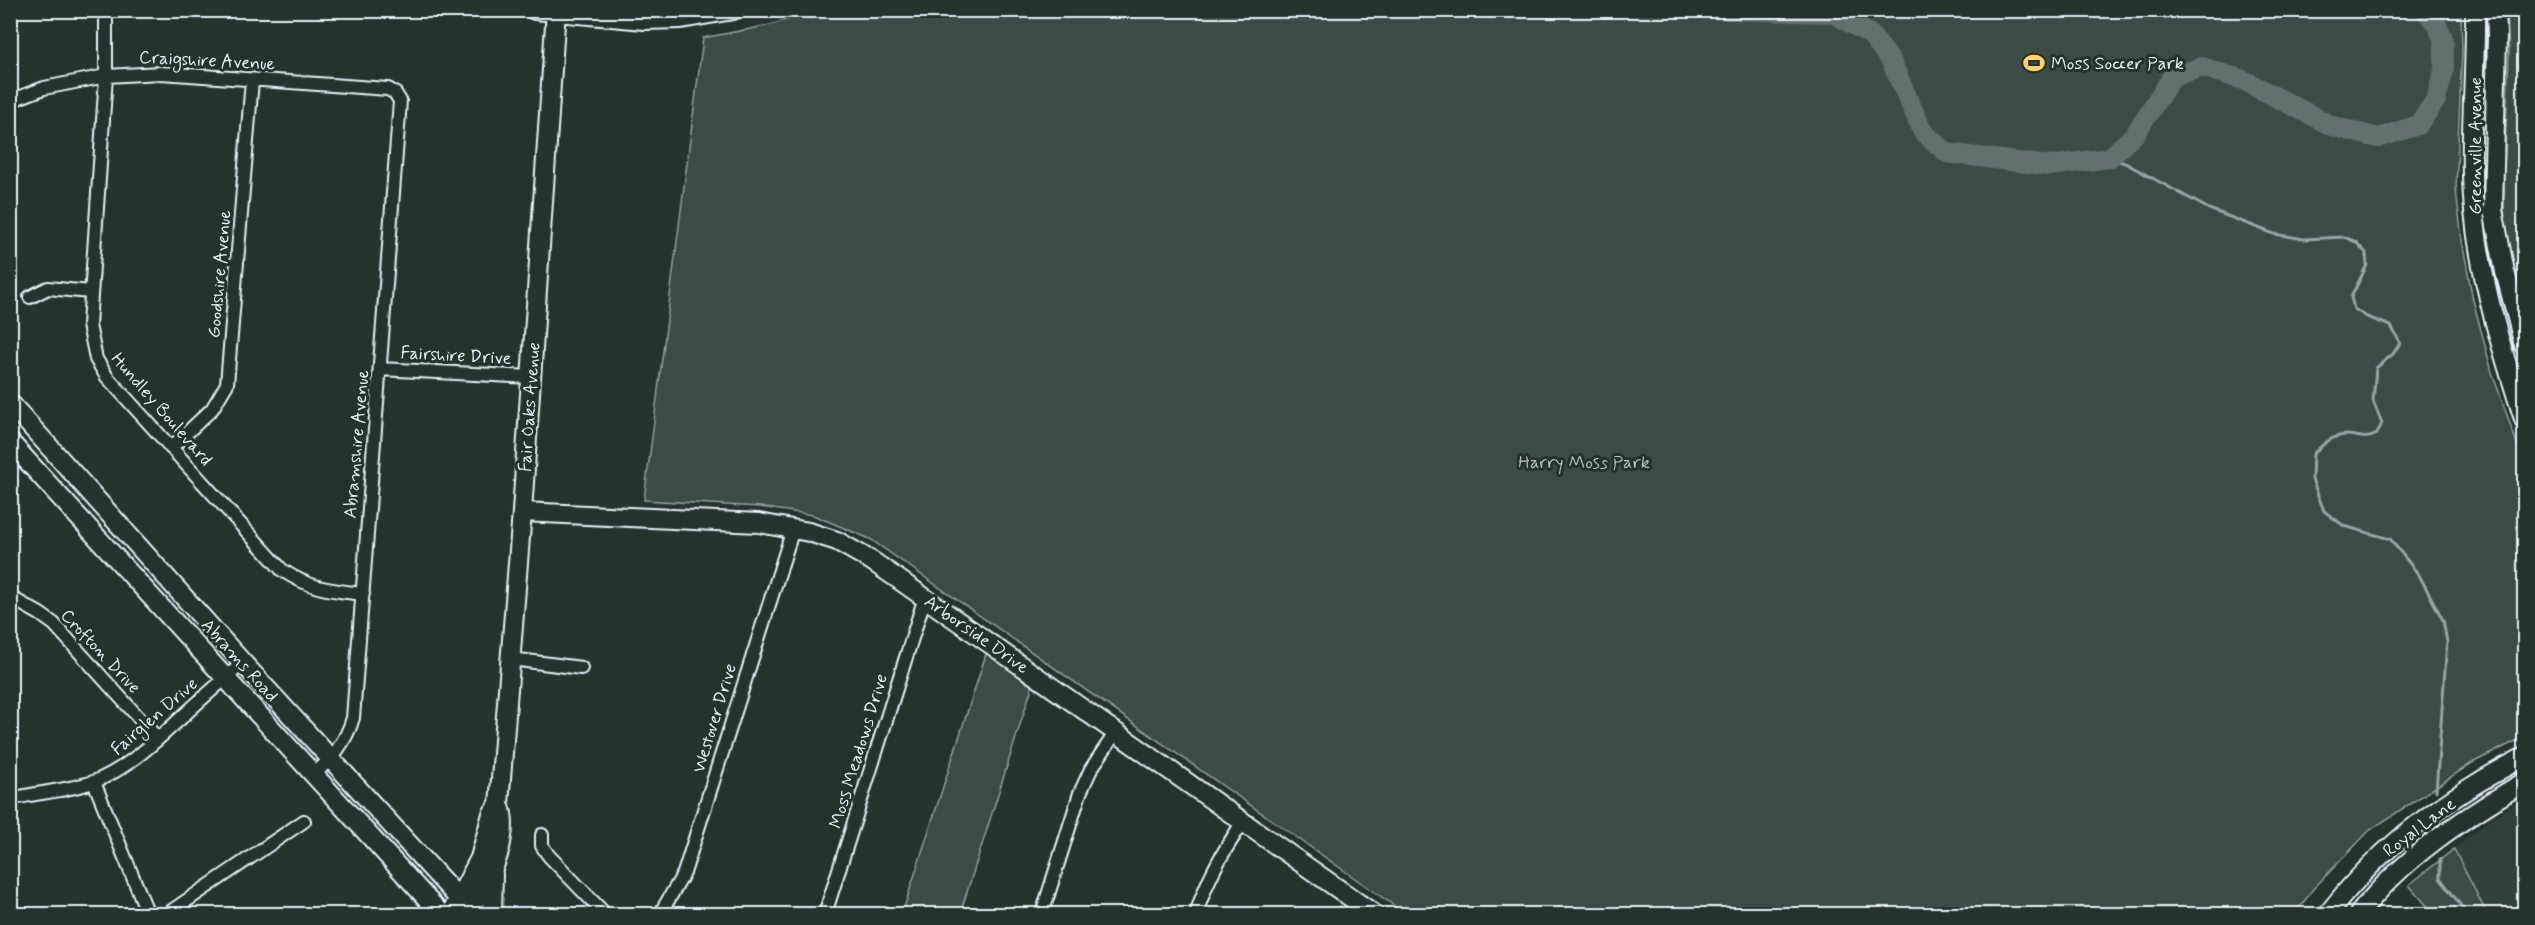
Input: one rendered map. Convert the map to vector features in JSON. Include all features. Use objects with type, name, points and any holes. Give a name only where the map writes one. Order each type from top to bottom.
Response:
[{"type":"main road","points":[[535,10],[644,20],[681,19],[733,10]]},
{"type":"main road","name":"Greenville Avenue","points":[[2475,10],[2472,158],[2474,211],[2493,319],[2524,419]]},
{"type":"main road","name":"Greenville Avenue","points":[[2496,10],[2493,210],[2505,272],[2524,345]]},
{"type":"main road","name":"Fair Oaks Avenue","points":[[462,910],[492,814],[499,804],[522,512],[556,11]]},
{"type":"main road","name":"Abrams Road","points":[[10,403],[331,760],[462,910]]},
{"type":"main road","name":"Abrams Road","points":[[10,442],[441,915]]},
{"type":"main road","name":"Arborside Drive","points":[[522,512],[759,523],[793,528],[837,542],[872,561],[925,597],[1374,915]]},
{"type":"main road","name":"Royal Lane","points":[[2328,915],[2357,879],[2404,835],[2442,807],[2524,757]]},
{"type":"main road","name":"Royal Lane","points":[[2359,915],[2400,870],[2455,827],[2524,782]]},
{"type":"main road","name":"Fair Oaks Avenue","points":[[462,910],[484,886],[493,867],[499,848],[504,814],[499,804]]},
{"type":"main road","points":[[2442,807],[2455,827]]},
{"type":"main road","points":[[492,915],[493,867]]},
{"type":"street","name":"Hundley Boulevard","points":[[106,10],[106,76],[89,325],[96,359],[107,377],[282,570],[296,580],[315,587],[363,594]]},
{"type":"street","name":"Craigshire Avenue","points":[[10,100],[44,88],[106,76],[171,73],[388,89],[396,93],[400,101]]},
{"type":"street","name":"Goodshire Avenue","points":[[171,448],[213,409],[227,384],[252,80]]},
{"type":"street","name":"Abramshire Avenue","points":[[312,775],[331,760],[349,732],[353,717],[400,101]]},
{"type":"street","points":[[30,297],[48,288],[90,292]]},
{"type":"street","name":"Fairshire Drive","points":[[380,369],[530,377]]},
{"type":"street","name":"Westover Drive","points":[[660,915],[684,873],[793,528]]},
{"type":"street","name":"Crofton Drive","points":[[10,597],[54,624],[158,739]]},
{"type":"street","name":"Moss Meadows Drive","points":[[825,915],[925,597]]},
{"type":"street","points":[[511,659],[581,668]]},
{"type":"street","name":"Fairglen Drive","points":[[10,799],[94,782],[130,762],[243,663]]},
{"type":"street","points":[[1042,915],[1080,794],[1091,769],[1116,732]]},
{"type":"street","points":[[94,782],[148,915]]},
{"type":"street","points":[[167,915],[304,821]]},
{"type":"street","points":[[1196,915],[1217,860],[1243,822]]},
{"type":"street","points":[[542,835],[542,846],[549,856],[605,915]]},
{"type":"shaded area","points":[[2524,798],[2524,914],[2487,914],[2454,849],[2493,817]]},
{"type":"green space","name":"Harry Moss Park","points":[[813,10],[2461,11],[2462,51],[2456,190],[2462,240],[2473,300],[2492,372],[2524,464],[2524,737],[2472,763],[2370,830],[2313,889],[2295,914],[1406,914],[870,539],[813,515],[760,507],[644,500],[703,38],[771,25]]},
{"type":"green space","points":[[2507,11],[2524,11],[2524,308],[2507,241],[2504,209],[2509,56]]},
{"type":"green space","points":[[987,651],[1033,684],[960,914],[902,914]]},
{"type":"green space","points":[[2454,849],[2487,914],[2434,914],[2409,885]]},
{"type":"waterway","points":[[1728,10],[1833,13],[1871,35],[1891,61],[1923,132],[1947,153],[2049,166],[2109,158],[2135,134],[2172,77],[2202,67],[2243,80],[2332,126],[2378,138],[2418,125],[2436,100],[2444,70],[2444,41],[2437,24],[2425,10]]},
{"type":"waterway","points":[[2109,158],[2125,163],[2209,209],[2274,234],[2304,239],[2344,237],[2356,242],[2366,253],[2367,265],[2351,297],[2354,309],[2367,317],[2391,326],[2400,343],[2393,354],[2376,368],[2373,401],[2382,423],[2377,434],[2373,436],[2345,435],[2323,444],[2313,454],[2312,479],[2324,511],[2344,526],[2390,539],[2419,575],[2443,620],[2447,642],[2436,791]]},
{"type":"waterway","points":[[2440,859],[2440,878],[2467,914]]},
{"type":"place","name":"Moss Soccer Park","points":[[2034,63]]}]
